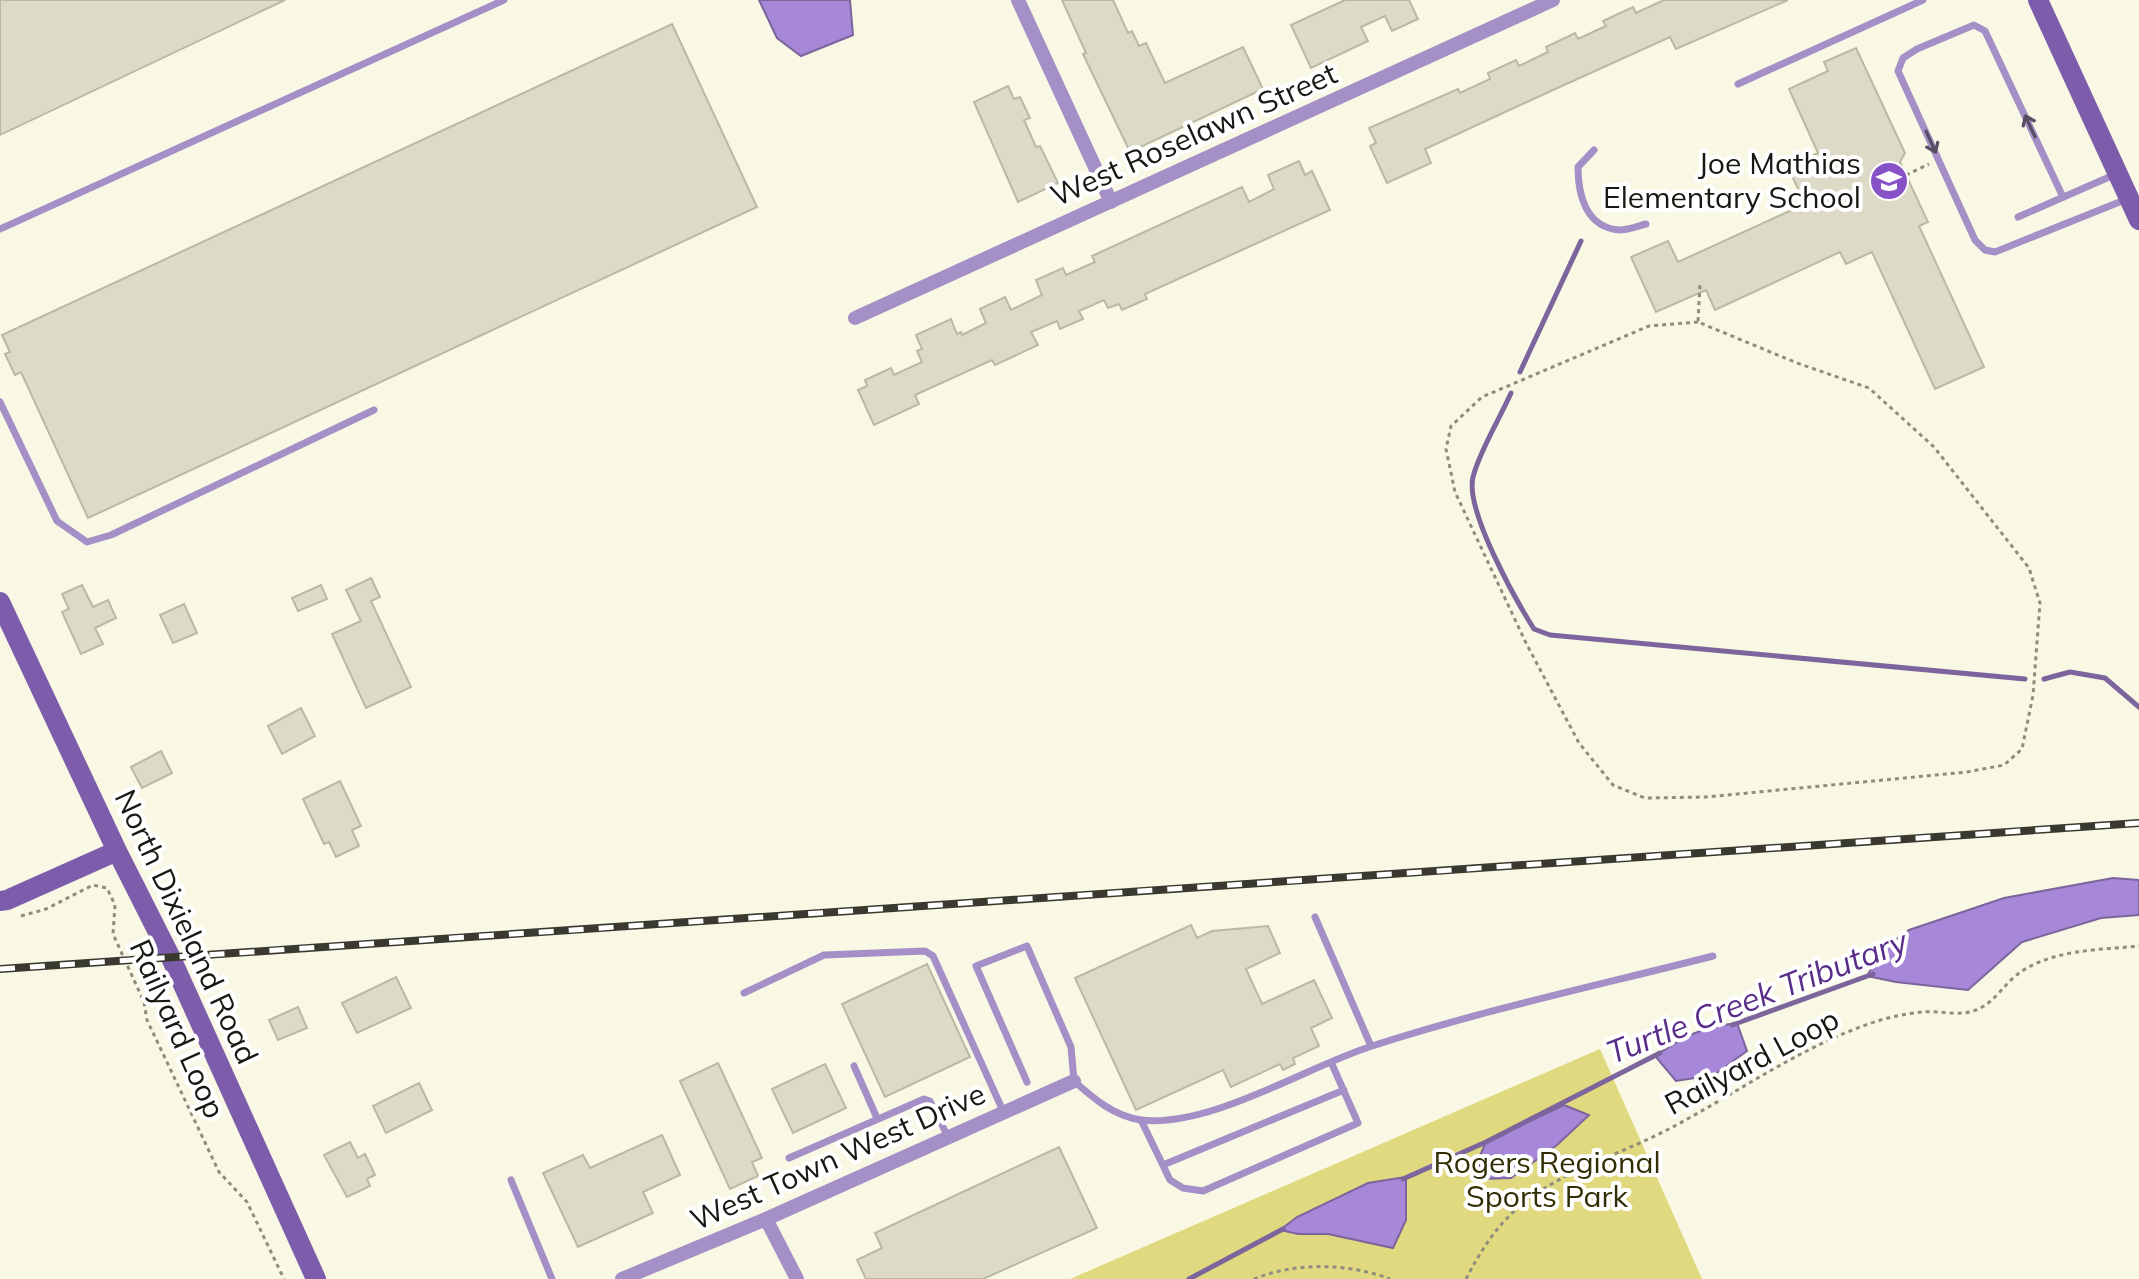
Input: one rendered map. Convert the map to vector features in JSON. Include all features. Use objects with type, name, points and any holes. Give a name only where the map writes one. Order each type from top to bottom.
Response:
[{"type":"main road","points":[[2038,0],[2139,220]]},
{"type":"main road","name":"North Dixieland Road","points":[[0,602],[171,958],[316,1279]]},
{"type":"main road","points":[[0,901],[117,851]]},
{"type":"street","points":[[1018,0],[1111,202]]},
{"type":"street","name":"West Roselawn Street","points":[[855,318],[1553,0]]},
{"type":"street","name":"West Town West Drive","points":[[622,1279],[766,1219],[1074,1081]]},
{"type":"street","points":[[766,1219],[797,1279]]},
{"type":"lane","points":[[0,229],[504,0]]},
{"type":"lane","points":[[1738,84],[1923,0]]},
{"type":"lane","points":[[2063,197],[1985,31],[1974,25],[1903,58],[1898,71],[1975,240],[1985,250],[1995,252],[2129,198]]},
{"type":"lane","points":[[1594,150],[1578,167],[1578,190],[1587,211],[1599,224],[1621,230],[1646,224]]},
{"type":"lane","points":[[2018,217],[2118,174]]},
{"type":"lane","points":[[0,402],[57,521],[87,542],[111,535],[374,410]]},
{"type":"lane","points":[[1315,917],[1371,1046]]},
{"type":"lane","points":[[1027,1082],[976,966],[1027,946],[1071,1047],[1074,1081],[1098,1103],[1141,1120],[1180,1117],[1225,1106],[1371,1046],[1713,956]]},
{"type":"lane","points":[[744,993],[824,955],[925,951],[933,956],[1004,1113]]},
{"type":"lane","points":[[1141,1120],[1170,1180],[1183,1188],[1203,1191],[1358,1123],[1331,1062]]},
{"type":"lane","points":[[854,1066],[877,1118]]},
{"type":"lane","points":[[1163,1165],[1344,1090]]},
{"type":"lane","points":[[789,1158],[924,1099],[930,1101],[948,1137]]},
{"type":"lane","points":[[511,1180],[552,1279]]},
{"type":"path","points":[[1906,175],[1929,164]]},
{"type":"path","points":[[1698,322],[1700,284]]},
{"type":"path","points":[[1698,322],[1797,363],[1869,388],[1934,447],[2029,568],[2040,603],[2033,695],[2022,749],[2004,765],[1967,772],[1721,796],[1645,798],[1613,785],[1579,743],[1526,643],[1455,492],[1446,449],[1451,426],[1482,397],[1649,326],[1698,322]]},
{"type":"path","name":"Railyard Loop","points":[[12,918],[46,909],[93,885],[107,888],[115,905],[113,934],[144,1002],[147,1020],[219,1172],[247,1202],[284,1279]]},
{"type":"path","name":"Railyard Loop","points":[[1466,1279],[1502,1222],[1529,1199],[1560,1179],[1665,1131],[1811,1047],[1895,1016],[1924,1011],[1973,1012],[1986,1005],[2019,973],[2057,955],[2139,946]]},
{"type":"path","points":[[1254,1279],[1298,1268],[1375,1273],[1390,1279]]},
{"type":"green space","name":"Rogers Regional Sports Park","points":[[1600,1049],[1702,1279],[1070,1279]]},
{"type":"shaded area","points":[[759,0],[850,0],[853,35],[801,56],[777,38]]},
{"type":"shaded area","points":[[2113,878],[2139,880],[2139,915],[2101,918],[2022,942],[1968,990],[1867,976],[1881,951],[1909,930],[2004,898]]},
{"type":"shaded area","points":[[1737,1023],[1747,1051],[1714,1075],[1676,1081],[1655,1056],[1694,1034]]},
{"type":"shaded area","points":[[1564,1105],[1589,1115],[1557,1145],[1511,1178],[1483,1179],[1478,1160],[1486,1142]]},
{"type":"shaded area","points":[[1406,1177],[1406,1220],[1393,1248],[1328,1234],[1298,1234],[1280,1230],[1297,1217],[1368,1183]]},
{"type":"building","points":[[0,0],[285,0],[0,135]]},
{"type":"building","points":[[1062,0],[1113,0],[1128,33],[1132,31],[1139,46],[1146,43],[1165,83],[1243,47],[1263,89],[1130,152],[1083,54],[1086,53]]},
{"type":"building","points":[[1345,0],[1409,0],[1418,19],[1392,31],[1385,16],[1361,27],[1368,41],[1311,68],[1291,25]]},
{"type":"building","points":[[1664,0],[1788,0],[1676,49],[1670,37],[1553,90],[1425,149],[1431,163],[1387,183],[1370,146],[1376,143],[1369,128],[1458,89],[1460,93],[1490,79],[1488,73],[1516,60],[1519,66],[1548,52],[1546,47],[1575,33],[1578,39],[1606,26],[1603,21],[1633,7],[1636,13]]},
{"type":"building","points":[[672,24],[757,207],[88,518],[21,372],[15,375],[5,354],[10,352],[2,335]]},
{"type":"building","points":[[1856,48],[1905,153],[1900,162],[1928,222],[1919,226],[1984,367],[1935,389],[1872,252],[1846,264],[1840,252],[1715,310],[1706,290],[1656,312],[1631,257],[1668,241],[1678,262],[1805,204],[1788,167],[1818,153],[1789,89],[1828,71],[1824,62]]},
{"type":"building","points":[[1008,86],[1014,99],[1020,97],[1030,118],[1024,120],[1058,183],[1018,202],[974,102]]},
{"type":"building","points":[[1299,161],[1305,175],[1312,171],[1330,210],[1145,294],[1147,299],[1122,310],[1119,304],[1108,308],[1104,300],[1079,311],[1083,319],[1060,329],[1057,321],[1031,332],[1038,345],[995,365],[992,360],[915,395],[919,404],[874,425],[858,390],[867,386],[865,380],[891,368],[894,375],[922,362],[917,351],[922,349],[916,335],[951,319],[957,334],[961,332],[962,335],[986,323],[980,309],[1005,297],[1011,310],[1042,295],[1036,280],[1063,268],[1066,275],[1095,262],[1092,256],[1242,187],[1249,202],[1274,189],[1268,175]]},
{"type":"building","points":[[371,578],[380,597],[371,601],[411,687],[366,708],[332,634],[361,621],[346,590]]},
{"type":"building","points":[[82,585],[93,607],[108,600],[116,618],[95,628],[103,644],[81,654],[62,612],[69,609],[62,594]]},
{"type":"building","points":[[321,585],[327,599],[298,611],[292,598]]},
{"type":"building","points":[[184,604],[197,633],[173,643],[160,615]]},
{"type":"building","points":[[301,708],[315,736],[282,754],[268,726]]},
{"type":"building","points":[[161,751],[172,773],[142,788],[131,767]]},
{"type":"building","points":[[340,781],[361,826],[352,830],[359,846],[336,857],[329,842],[324,844],[303,799]]},
{"type":"building","points":[[1191,925],[1197,938],[1212,931],[1268,926],[1280,953],[1246,969],[1262,1004],[1314,980],[1332,1018],[1311,1028],[1319,1046],[1293,1058],[1295,1064],[1283,1070],[1280,1064],[1231,1087],[1223,1070],[1136,1110],[1075,978]]},
{"type":"building","points":[[927,964],[970,1057],[885,1097],[842,1004]]},
{"type":"building","points":[[396,977],[411,1008],[357,1033],[342,1003]]},
{"type":"building","points":[[298,1007],[307,1028],[278,1040],[269,1020]]},
{"type":"building","points":[[718,1063],[762,1158],[752,1162],[758,1176],[730,1189],[680,1081]]},
{"type":"building","points":[[825,1064],[846,1108],[793,1133],[772,1089]]},
{"type":"building","points":[[419,1083],[432,1110],[386,1133],[373,1106]]},
{"type":"building","points":[[662,1135],[680,1175],[643,1192],[653,1213],[578,1247],[543,1173],[583,1155],[590,1168]]},
{"type":"building","points":[[350,1142],[358,1158],[365,1154],[375,1175],[367,1179],[370,1186],[347,1197],[324,1155]]},
{"type":"building","points":[[1059,1147],[1097,1228],[983,1279],[866,1279],[857,1260],[882,1248],[875,1233]]},
{"type":"waterway","points":[[1520,372],[1581,241]]},
{"type":"waterway","points":[[1511,393],[1480,457],[1473,477],[1473,492],[1476,510],[1493,554],[1534,629],[1550,635],[2025,679]]},
{"type":"waterway","points":[[2044,679],[2070,672],[2105,678],[2139,707]]},
{"type":"waterway","name":"Turtle Creek Tributary","points":[[1732,1025],[1873,974]]},
{"type":"waterway","name":"Turtle Creek Tributary","points":[[1403,1179],[1486,1142],[1660,1053]]},
{"type":"waterway","name":"Turtle Creek Tributary","points":[[1189,1279],[1283,1229]]},
{"type":"railway","points":[[0,969],[2139,823]]},
{"type":"place","name":"Joe Mathias Elementary School","points":[[1889,181]]}]
